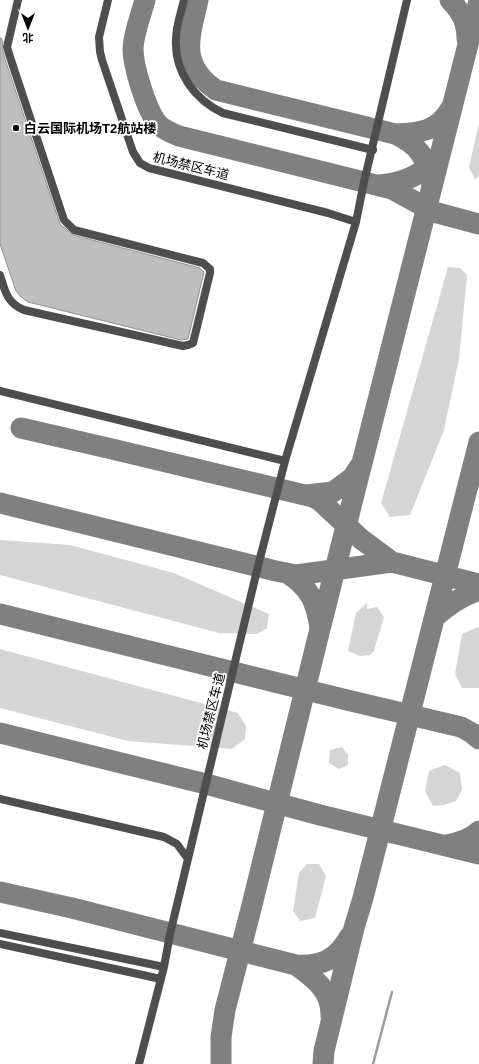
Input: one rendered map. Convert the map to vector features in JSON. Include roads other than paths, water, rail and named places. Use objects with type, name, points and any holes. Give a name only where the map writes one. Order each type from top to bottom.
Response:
[{"type":"lane","points":[[0,276],[11,302],[24,310],[188,346],[193,343],[210,273],[210,269],[202,263],[74,230],[64,220],[7,47],[18,0]]},
{"type":"lane","name":"机场禁区车道","points":[[108,0],[99,37],[102,58],[133,152],[140,164],[149,168],[320,211],[356,222]]},
{"type":"lane","points":[[184,0],[177,29],[176,41],[178,57],[182,72],[204,102],[223,113],[373,150]]},
{"type":"lane","name":"机场禁区车道","points":[[139,1064],[164,967],[188,859],[258,566],[285,461],[356,222],[364,182],[373,150],[408,0]]},
{"type":"lane","points":[[0,392],[285,461]]},
{"type":"lane","points":[[0,799],[164,837],[177,844],[188,859]]},
{"type":"lane","points":[[0,933],[164,967]]},
{"type":"lane","points":[[0,944],[161,979]]},
{"type":"waterway","points":[[373,1064],[392,992]]},
{"type":"place","name":"白云国际机场T2航站楼","points":[[16,128]]}]
